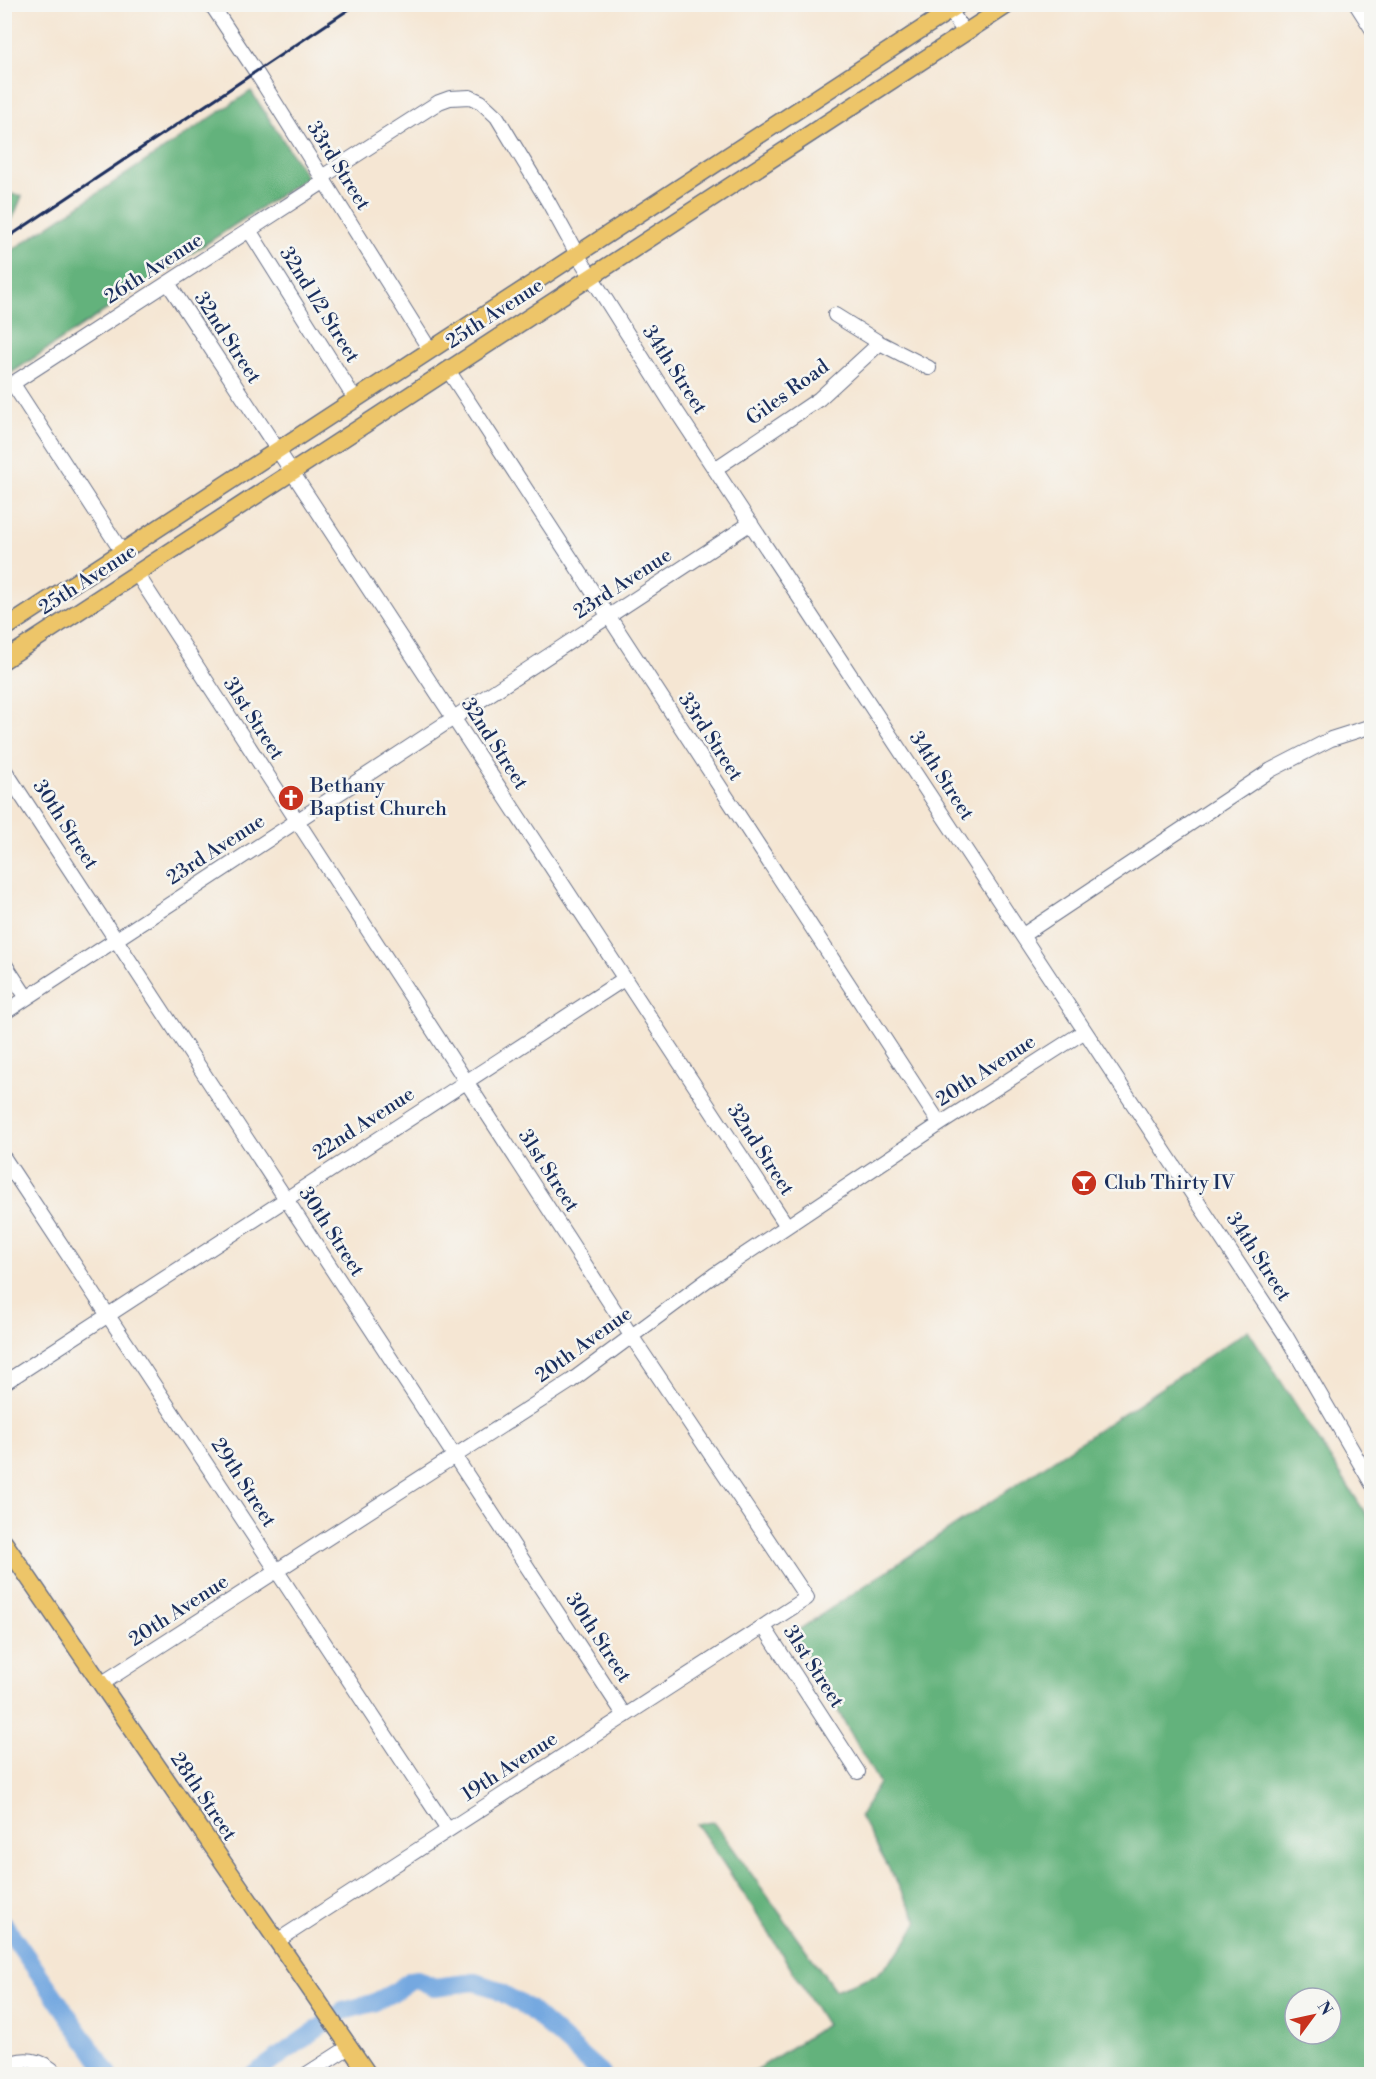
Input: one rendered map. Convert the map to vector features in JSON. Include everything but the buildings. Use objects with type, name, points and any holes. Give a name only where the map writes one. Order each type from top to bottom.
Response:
[{"type":"main road","name":"25th Avenue","points":[[4,660],[1009,4]]},
{"type":"main road","name":"25th Avenue","points":[[4,628],[952,7]]},
{"type":"main road","name":"28th Street","points":[[4,1542],[368,2074]]},
{"type":"street","name":"33rd Street","points":[[211,4],[430,350]]},
{"type":"street","points":[[1356,4],[1371,28]]},
{"type":"street","points":[[952,7],[965,33]]},
{"type":"street","name":"26th Avenue","points":[[9,387],[439,102],[450,98],[470,97]]},
{"type":"street","name":"34th Street","points":[[470,97],[481,102],[497,117],[577,254],[715,469],[1286,1336],[1371,1484]]},
{"type":"street","name":"32nd 1/2 Street","points":[[249,230],[356,399]]},
{"type":"street","name":"32nd Street","points":[[168,283],[787,1226]]},
{"type":"street","points":[[835,315],[880,343],[929,368]]},
{"type":"street","name":"Giles Road","points":[[715,469],[819,399],[880,343]]},
{"type":"street","name":"33rd Street","points":[[448,370],[940,1124]]},
{"type":"street","points":[[9,387],[122,552]]},
{"type":"street","name":"23rd Avenue","points":[[4,1013],[751,523]]},
{"type":"street","name":"31st Street","points":[[136,574],[632,1337],[807,1598],[764,1627],[858,1772]]},
{"type":"street","points":[[1023,935],[1271,770],[1331,739],[1371,726]]},
{"type":"street","name":"30th Street","points":[[4,769],[625,1716]]},
{"type":"street","points":[[4,963],[27,998]]},
{"type":"street","name":"22nd Avenue","points":[[4,1383],[624,979]]},
{"type":"street","name":"20th Avenue","points":[[101,1684],[571,1381],[696,1288],[940,1124],[1085,1030]]},
{"type":"street","name":"29th Street","points":[[4,1158],[448,1830]]},
{"type":"street","name":"19th Avenue","points":[[276,1941],[764,1627]]},
{"type":"street","points":[[307,2074],[345,2041]]},
{"type":"street","points":[[4,2067],[24,2059],[50,2067],[56,2074]]},
{"type":"green space","points":[[251,91],[307,177],[5,377],[5,255]]},
{"type":"green space","points":[[5,193],[22,196],[13,218],[5,223]]},
{"type":"green space","points":[[1248,1330],[1371,1522],[1372,1886],[1366,1892],[1372,1897],[1371,2074],[750,2074],[826,2025],[754,1909],[697,1824],[714,1822],[835,1990],[878,1974],[903,1947],[918,1921],[860,1816],[879,1783],[794,1633]]},
{"type":"waterway","points":[[4,1924],[109,2074]]},
{"type":"waterway","points":[[254,2074],[343,2011],[373,2003],[411,1980],[417,1979],[434,1987],[475,1982],[493,1988],[528,2008],[602,2074]]},
{"type":"railway","points":[[4,240],[357,4]]},
{"type":"place","name":"Bethany Baptist Church","points":[[291,798]]},
{"type":"place","name":"Club Thirty IV","points":[[1084,1183]]}]
